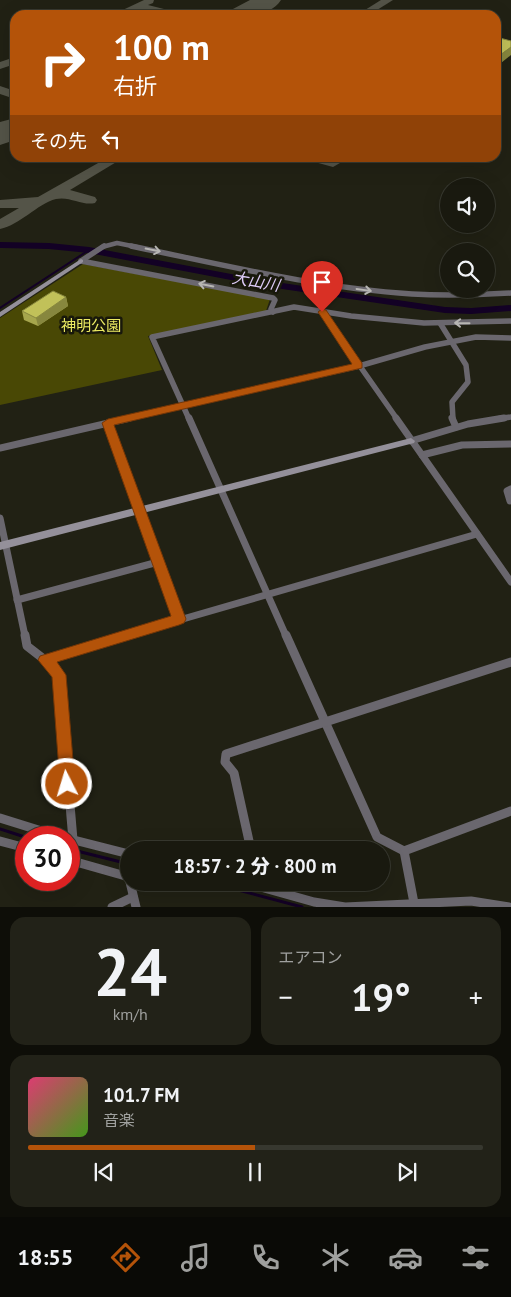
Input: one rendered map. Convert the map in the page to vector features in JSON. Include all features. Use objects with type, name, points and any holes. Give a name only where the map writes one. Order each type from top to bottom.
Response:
[{"type":"street","points":[[0,315],[105,245],[117,243],[313,282],[395,294],[468,297],[511,293]]},
{"type":"street","points":[[81,261],[273,298],[275,300],[271,309],[273,312]]},
{"type":"street","points":[[511,321],[424,323],[322,312],[294,307],[152,338],[377,837],[404,851],[511,810]]},
{"type":"street","points":[[322,312],[511,582]]},
{"type":"street","points":[[440,323],[466,365],[468,382],[456,393],[450,407],[450,417],[456,427]]},
{"type":"street","points":[[0,448],[359,366],[424,347],[476,337],[511,338]]},
{"type":"street","points":[[3,546],[411,441],[456,427],[511,417]]},
{"type":"street","points":[[108,423],[179,619]]},
{"type":"street","points":[[422,455],[462,445],[511,444]]},
{"type":"street","points":[[510,501],[507,491],[511,489]]},
{"type":"street","points":[[0,518],[3,546],[27,646],[45,660],[59,675],[68,826]]},
{"type":"street","points":[[45,660],[179,619],[477,534]]},
{"type":"street","points":[[17,600],[158,562]]},
{"type":"street","points":[[249,841],[234,773],[225,762],[226,754],[511,662]]},
{"type":"street","points":[[0,818],[26,826]]},
{"type":"street","points":[[0,840],[15,845]]},
{"type":"street","points":[[80,842],[120,852]]},
{"type":"street","points":[[404,851],[414,903]]},
{"type":"street","points":[[80,863],[120,874]]},
{"type":"street","points":[[278,891],[314,902],[345,907],[471,901],[509,907]]},
{"type":"street","points":[[112,907],[134,902]]},
{"type":"green space","name":"神明公園","points":[[83,264],[270,299],[266,311],[148,336],[162,370],[0,405],[0,318]]},
{"type":"building","points":[[501,38],[511,41],[511,47],[501,54]]},
{"type":"building","points":[[53,291],[66,297],[36,318],[22,311]]},
{"type":"waterway","name":"大山川","points":[[2,245],[49,246],[89,250],[262,283],[445,310],[471,311],[511,308]]},
{"type":"waterway","points":[[0,308],[89,250]]},
{"type":"waterway","points":[[0,829],[15,834]]},
{"type":"waterway","points":[[80,852],[120,862]]},
{"type":"waterway","points":[[242,891],[302,907]]},
{"type":"taxiway","points":[[371,10],[388,0]]},
{"type":"taxiway","points":[[138,6],[150,1]]},
{"type":"taxiway","points":[[129,10],[138,6]]},
{"type":"taxiway","points":[[138,6],[155,10]]},
{"type":"taxiway","points":[[0,66],[10,62]]},
{"type":"taxiway","points":[[0,90],[10,93]]},
{"type":"taxiway","points":[[0,225],[109,162]]},
{"type":"taxiway","points":[[53,195],[69,194],[90,200]]},
{"type":"taxiway","points":[[0,204],[37,201]]},
{"type":"runway","points":[[250,10],[269,0]]},
{"type":"runway","points":[[0,135],[10,130]]},
{"type":"route","points":[[67,784],[59,675],[45,660],[179,619],[108,423],[359,366],[322,312]]}]
